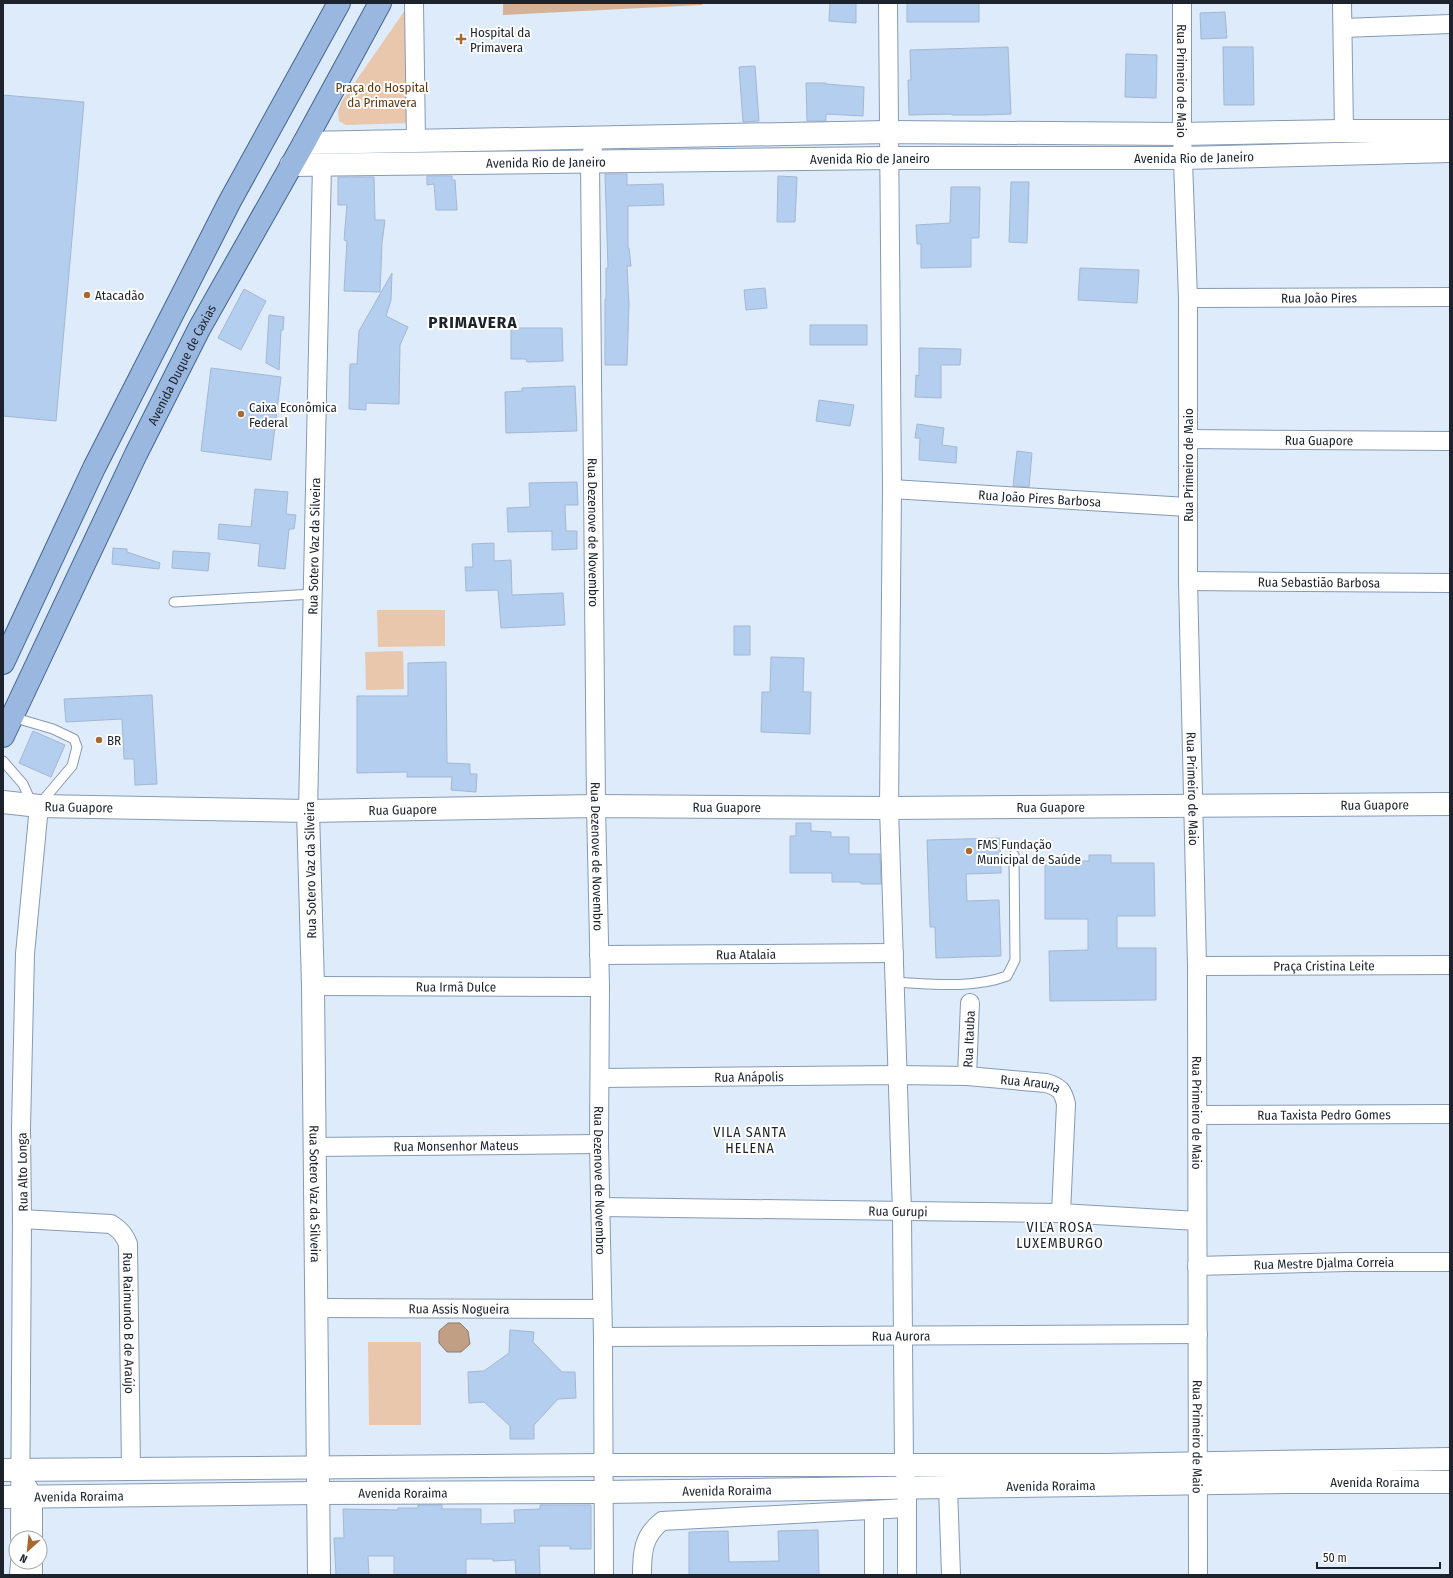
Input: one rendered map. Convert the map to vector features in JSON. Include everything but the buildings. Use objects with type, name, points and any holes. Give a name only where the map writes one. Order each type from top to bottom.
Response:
[{"type":"main road","points":[[3,663],[97,461],[230,201],[338,3]]},
{"type":"main road","name":"Avenida Duque de Caxias","points":[[3,736],[136,454],[196,336],[380,3]]},
{"type":"street","points":[[888,3],[892,489],[889,808],[902,1212],[904,1465],[907,1498],[907,1575]]},
{"type":"street","name":"Rua Primeiro de Maio","points":[[1182,3],[1182,134],[1188,298],[1188,581],[1198,966],[1198,1575]]},
{"type":"street","points":[[1342,3],[1344,131]]},
{"type":"street","points":[[414,4],[416,141]]},
{"type":"street","points":[[1343,28],[1450,24]]},
{"type":"street","name":"Avenida Rio de Janeiro","points":[[304,143],[889,132],[1182,134],[1450,131]]},
{"type":"street","name":"Rua Dezenove de Novembro","points":[[595,138],[590,162],[596,806],[600,987],[599,1144],[603,1337],[602,1465],[604,1575]]},
{"type":"street","name":"Avenida Rio de Janeiro","points":[[291,165],[889,158],[1183,158],[1450,151]]},
{"type":"street","name":"Rua Sotero Vaz da Silveira","points":[[319,1575],[317,1308],[313,1147],[313,986],[308,811],[322,165]]},
{"type":"street","name":"Rua João Pires","points":[[1188,298],[1450,297]]},
{"type":"street","name":"Rua Guapore","points":[[1188,439],[1450,441]]},
{"type":"street","name":"Rua João Pires Barbosa","points":[[892,489],[1187,507]]},
{"type":"street","name":"Rua Sebastião Barbosa","points":[[1188,581],[1450,583]]},
{"type":"street","name":"Rua Guapore","points":[[3,803],[308,811],[596,806],[889,808],[1450,804]]},
{"type":"street","name":"Rua Alto Longa","points":[[12,1470],[22,1219],[21,1128],[26,954],[35,805]]},
{"type":"street","name":"Rua Atalaia","points":[[599,955],[894,953]]},
{"type":"street","name":"Praça Cristina Leite","points":[[1198,966],[1450,965]]},
{"type":"street","name":"Rua Irmã Dulce","points":[[313,986],[600,987]]},
{"type":"street","name":"Rua Itauba","points":[[967,1076],[970,1003]]},
{"type":"street","name":"Rua Arauna","points":[[898,1075],[967,1076],[1046,1083],[1056,1086],[1064,1094],[1066,1104],[1060,1213]]},
{"type":"street","name":"Rua Anápolis","points":[[600,1078],[898,1075]]},
{"type":"street","name":"Rua Taxista Pedro Gomes","points":[[1198,1115],[1450,1114]]},
{"type":"street","name":"Rua Monsenhor Mateus","points":[[313,1147],[599,1144]]},
{"type":"street","name":"Rua Gurupi","points":[[600,1207],[1060,1213],[1197,1221]]},
{"type":"street","name":"Rua Raimundo B de Araújo","points":[[22,1219],[111,1224],[120,1230],[128,1244],[131,1470]]},
{"type":"street","name":"Rua Mestre Djalma Correia","points":[[1197,1266],[1347,1262],[1450,1262]]},
{"type":"street","name":"Rua Assis Nogueira","points":[[317,1308],[602,1309]]},
{"type":"street","name":"Rua Aurora","points":[[603,1337],[1198,1334]]},
{"type":"street","name":"Avenida Roraima","points":[[19,1497],[319,1493],[603,1492],[907,1498],[948,1487],[1104,1475],[1198,1473],[1450,1459]]},
{"type":"street","name":"Avenida Roraima","points":[[12,1470],[602,1465],[904,1465],[1104,1475]]},
{"type":"street","points":[[12,1470],[30,1530]]},
{"type":"street","name":"Avenida Roraima","points":[[1198,1473],[1450,1482]]},
{"type":"street","points":[[948,1487],[951,1575]]},
{"type":"street","points":[[19,1497],[20,1530]]},
{"type":"street","points":[[642,1575],[642,1555],[645,1543],[651,1532],[662,1521],[874,1510],[907,1498]]},
{"type":"street","points":[[874,1510],[874,1575]]},
{"type":"lane","points":[[174,602],[313,594]]},
{"type":"lane","points":[[3,761],[23,784],[35,805],[72,766],[76,747],[74,739],[53,729],[12,717]]},
{"type":"lane","points":[[895,982],[971,984],[993,982],[1007,976],[1015,960],[1014,855]]},
{"type":"green space","name":"Praça do Hospital da Primavera","points":[[410,3],[410,123],[346,125],[339,121],[338,111],[342,101]]},
{"type":"green space","points":[[377,610],[445,610],[445,646],[378,647]]},
{"type":"green space","points":[[403,651],[404,689],[366,690],[365,652]]},
{"type":"green space","points":[[368,1342],[421,1342],[421,1425],[369,1425]]},
{"type":"shaded area","points":[[503,3],[703,3],[702,5],[503,15]]},
{"type":"shaded area","points":[[448,1323],[460,1323],[468,1331],[470,1344],[461,1352],[447,1352],[439,1343],[439,1331]]},
{"type":"place","name":"Hospital da Primavera","points":[[461,39]]},
{"type":"place","name":"Atacadão","points":[[87,295]]},
{"type":"place","name":"Caixa Econômica Federal","points":[[241,414]]},
{"type":"place","name":"BR","points":[[99,740]]},
{"type":"place","name":"FMS Fundação Municipal de Saúde","points":[[969,851]]},
{"type":"district","name":"PRIMAVERA","points":[[473,322]]},
{"type":"district","name":"VILA SANTA HELENA","points":[[750,1140]]},
{"type":"district","name":"VILA ROSA LUXEMBURGO","points":[[1060,1236]]}]
